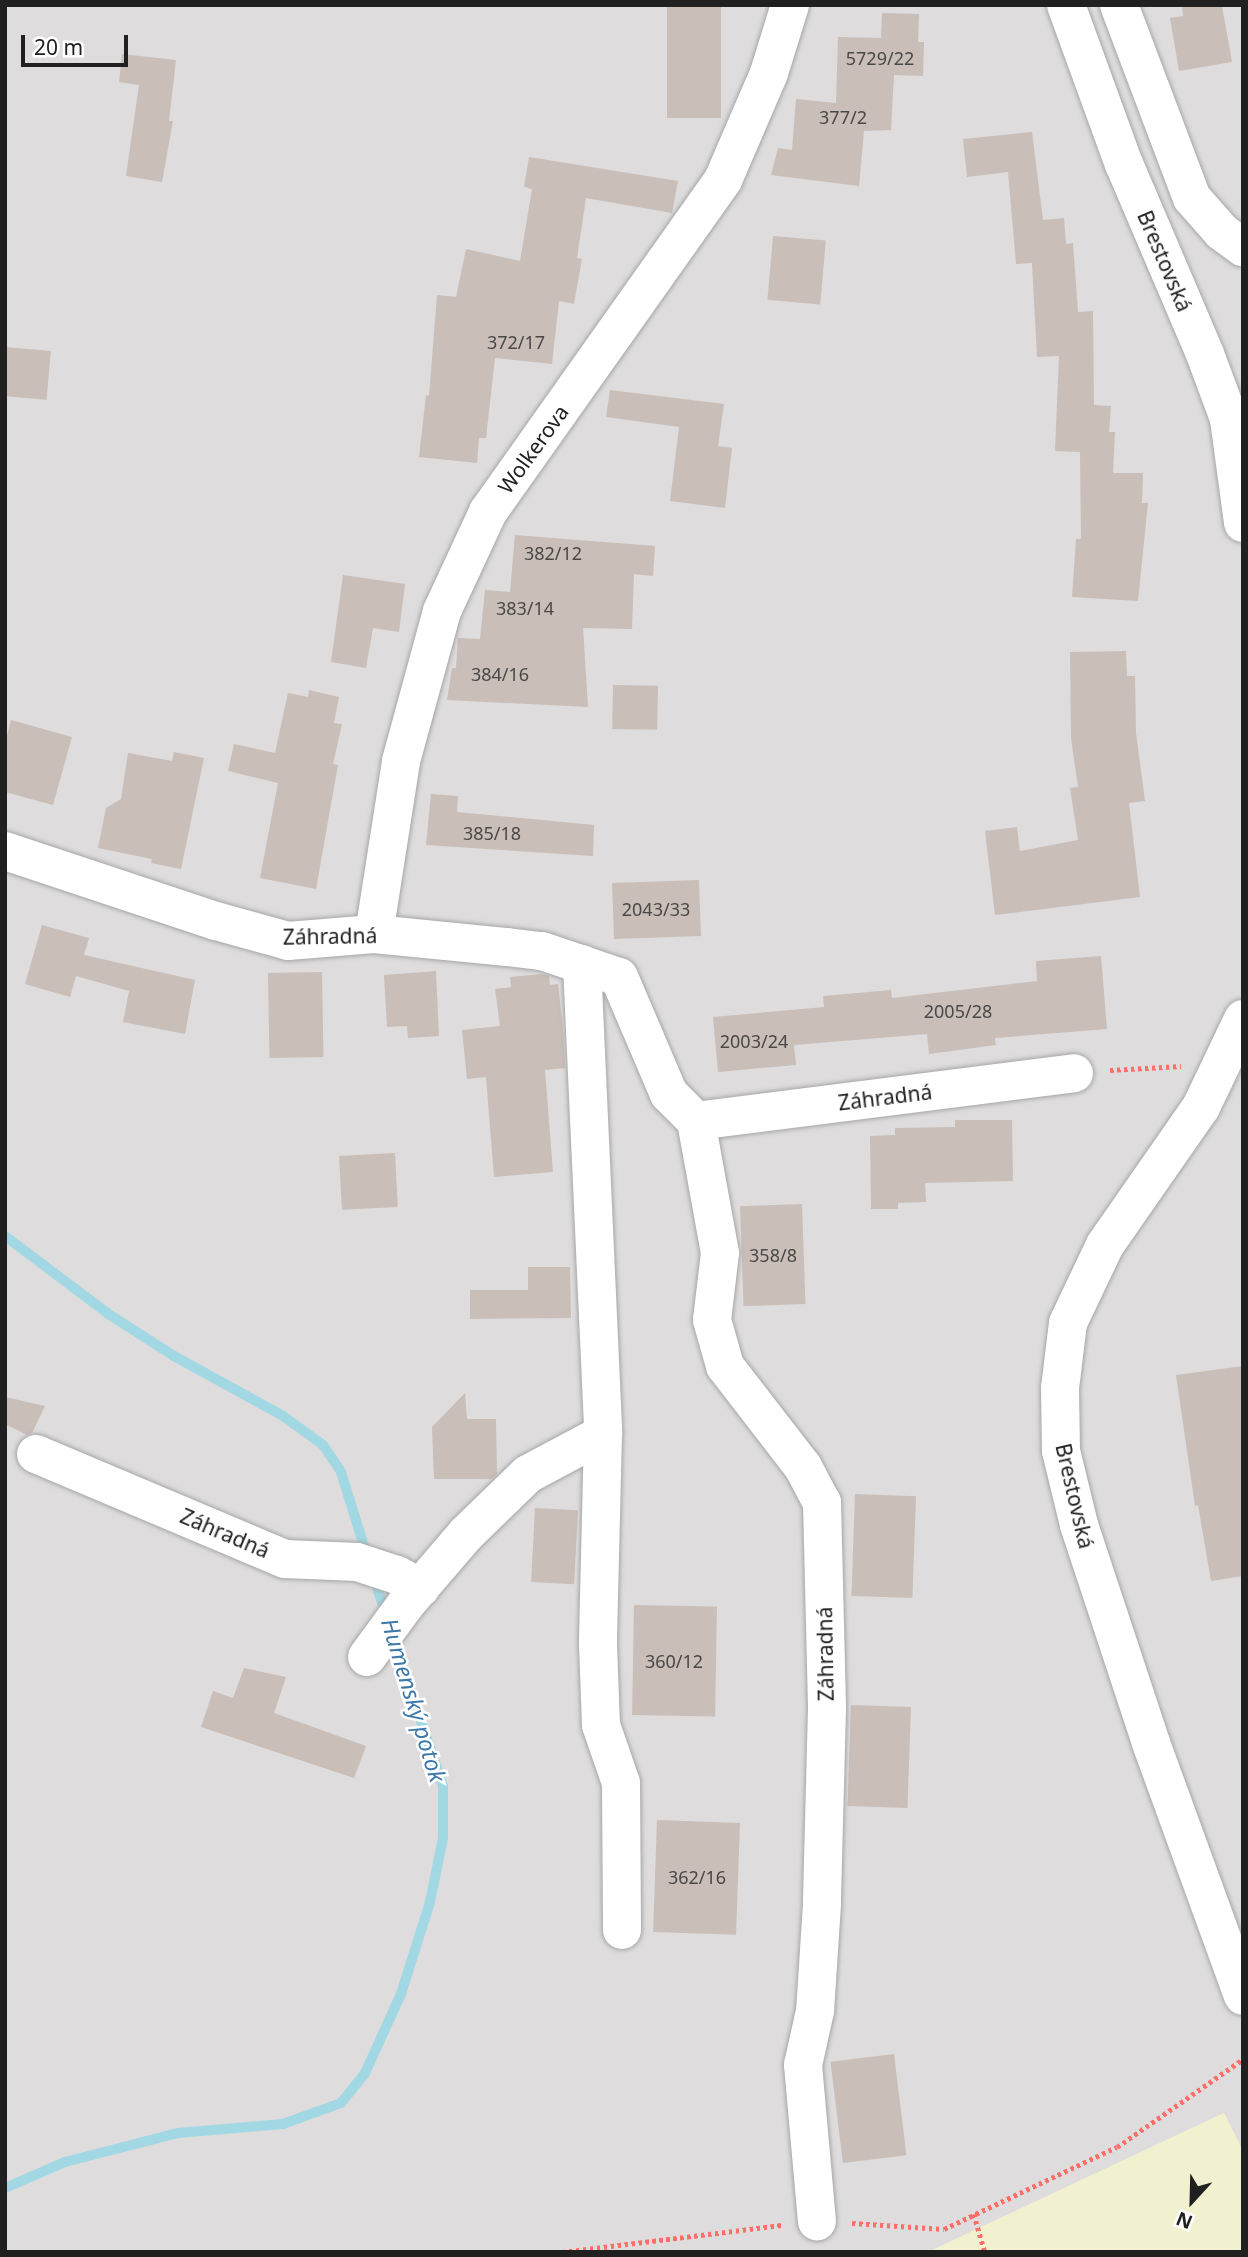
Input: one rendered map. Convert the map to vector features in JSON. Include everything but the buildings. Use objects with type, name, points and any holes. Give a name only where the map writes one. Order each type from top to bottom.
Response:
[{"type":"street","name":"Wolkerova","points":[[374,934],[401,761],[442,611],[488,512],[723,180],[769,73],[790,5]]},
{"type":"street","name":"Brestovská","points":[[1066,5],[1124,164],[1205,354],[1228,419],[1243,523]]},
{"type":"street","points":[[1119,5],[1192,198],[1222,233],[1243,247]]},
{"type":"street","name":"Záhradná","points":[[5,851],[216,921],[288,941],[374,934],[542,951],[619,977],[669,1094],[696,1121],[720,1253],[712,1320],[725,1366],[803,1467],[822,1502],[827,1708],[822,1904],[816,2011],[803,2065],[817,2221]]},
{"type":"street","points":[[582,964],[603,1434],[598,1644],[601,1725],[621,1783],[622,1930]]},
{"type":"street","name":"Brestovská","points":[[1243,1019],[1225,1063],[1201,1107],[1105,1245],[1068,1323],[1062,1358],[1061,1425],[1061,1451],[1079,1525],[1151,1744],[1243,1996]]},
{"type":"street","name":"Záhradná","points":[[696,1121],[1074,1073]]},
{"type":"street","points":[[370,1653],[408,1589],[527,1474],[603,1434]]},
{"type":"street","name":"Záhradná","points":[[36,1454],[285,1559],[357,1562],[408,1589]]},
{"type":"path","points":[[1074,1073],[1225,1063]]},
{"type":"path","points":[[562,2252],[658,2238],[817,2221],[944,2229],[1116,2147],[1243,2059]]},
{"type":"path","points":[[974,2214],[985,2252]]},
{"type":"shaded area","points":[[5,5],[1243,5],[1243,2151],[1224,2113],[928,2252],[5,2252]]},
{"type":"green space","points":[[1224,2113],[1243,2151],[1243,2252],[928,2252]]},
{"type":"waterway","name":"Humenský potok","points":[[5,1236],[107,1313],[174,1356],[283,1416],[323,1445],[341,1472],[367,1556]]},
{"type":"waterway","name":"Humenský potok","points":[[374,1578],[386,1616]]},
{"type":"waterway","name":"Humenský potok","points":[[5,2188],[65,2162],[178,2133],[283,2124],[341,2103],[365,2073],[401,1994],[430,1902],[443,1838],[443,1786],[393,1638]]}]
